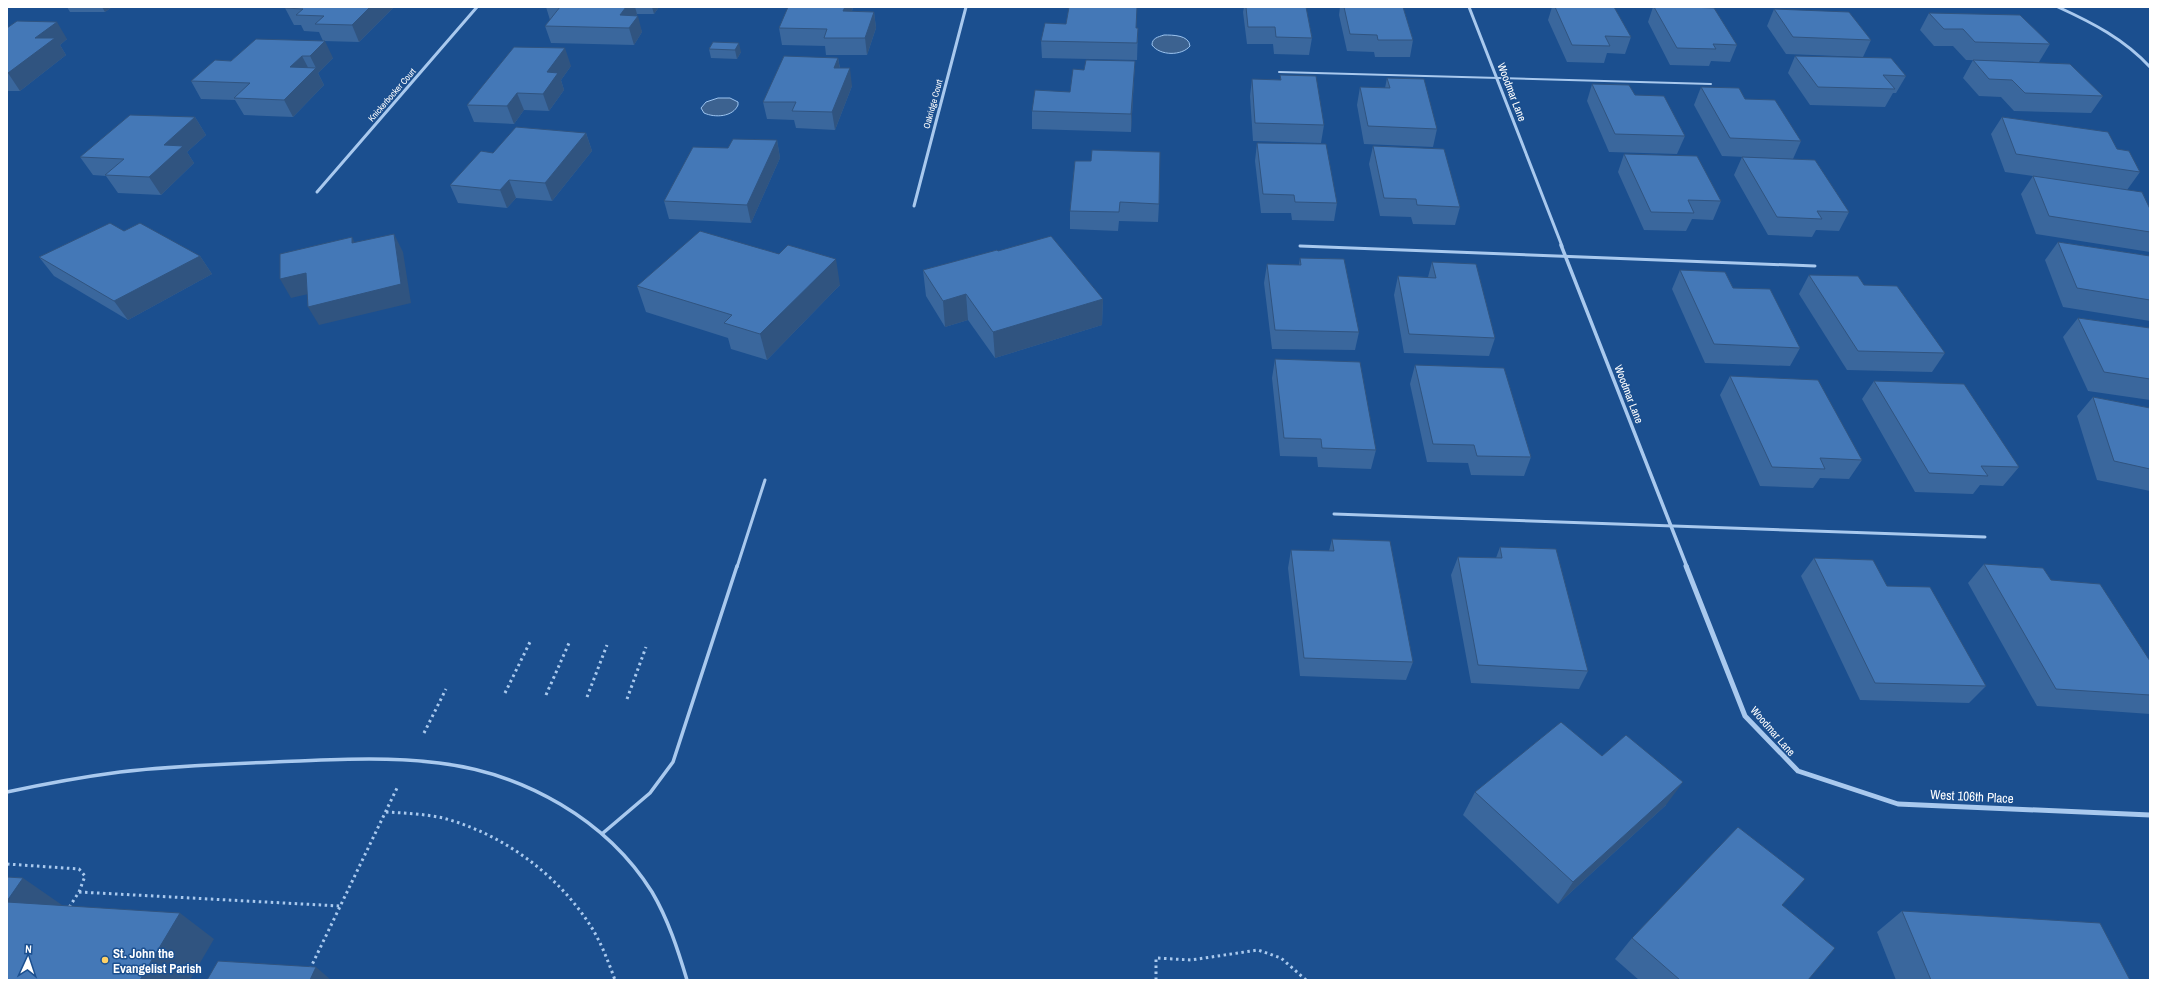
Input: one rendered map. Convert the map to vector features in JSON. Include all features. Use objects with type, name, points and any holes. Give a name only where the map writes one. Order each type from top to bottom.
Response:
[{"type":"street","name":"Knickerbocker Court","points":[[317,192],[477,7]]},
{"type":"street","name":"Oakridge Court","points":[[914,206],[966,7]]},
{"type":"street","name":"Woodmar Lane","points":[[1469,7],[1745,716],[1798,772]]},
{"type":"street","points":[[2058,7],[2110,32],[2136,50],[2150,67]]},
{"type":"street","name":"West 106th Place","points":[[1798,772],[1898,804],[2150,815]]},
{"type":"lane","points":[[1278,72],[1710,84]]},
{"type":"lane","points":[[1300,246],[1566,255],[1815,266]]},
{"type":"lane","points":[[603,833],[650,794],[663,778],[673,762],[765,480]]},
{"type":"lane","points":[[1334,514],[1984,537]]},
{"type":"lane","points":[[7,792],[87,776],[193,765],[323,759],[417,761],[463,767],[507,779],[573,811],[603,833],[637,871],[662,911],[679,951],[687,980]]},
{"type":"path","points":[[505,693],[530,642]]},
{"type":"path","points":[[546,695],[568,643]]},
{"type":"path","points":[[587,697],[607,645]]},
{"type":"path","points":[[627,699],[646,648]]},
{"type":"path","points":[[422,736],[446,689]]},
{"type":"path","points":[[307,973],[400,782]]},
{"type":"path","points":[[386,812],[424,814],[451,820],[510,846],[533,861],[557,884],[589,920],[602,944],[615,980]]},
{"type":"path","points":[[7,864],[78,868],[85,876],[79,892],[66,911]]},
{"type":"path","points":[[79,892],[340,906]]},
{"type":"path","points":[[1156,980],[1156,958],[1192,960],[1249,949],[1260,950],[1279,957],[1290,964],[1306,980]]},
{"type":"water","points":[[1164,35],[1184,38],[1189,42],[1190,46],[1182,52],[1177,53],[1165,53],[1160,51],[1152,45],[1152,43],[1156,38]]},
{"type":"water","points":[[718,98],[730,98],[738,102],[738,105],[736,109],[728,114],[713,116],[704,113],[701,108],[706,102]]},
{"type":"building","points":[[370,7],[352,25],[315,24],[324,16],[296,15],[303,9],[285,8]]},
{"type":"building","points":[[560,7],[626,7],[620,15],[638,16],[629,28],[545,26]]},
{"type":"building","points":[[788,7],[845,7],[843,11],[874,12],[865,38],[824,38],[827,29],[779,28]]},
{"type":"building","points":[[1069,7],[1137,7],[1137,43],[1041,41],[1045,23],[1066,24]]},
{"type":"building","points":[[1246,7],[1306,7],[1312,38],[1276,37],[1275,27],[1248,27]]},
{"type":"building","points":[[1344,7],[1403,7],[1413,40],[1378,40],[1377,35],[1350,34]]},
{"type":"building","points":[[1555,7],[1614,7],[1631,37],[1605,36],[1610,46],[1572,45]]},
{"type":"building","points":[[1654,7],[1714,8],[1737,45],[1713,44],[1716,49],[1677,48]]},
{"type":"building","points":[[1774,9],[1849,12],[1871,40],[1793,37]]},
{"type":"building","points":[[1929,13],[2020,15],[2050,44],[1975,42],[1963,29],[1944,29]]},
{"type":"building","points":[[17,21],[57,22],[35,38],[55,38],[7,73],[7,28]]},
{"type":"building","points":[[256,39],[325,41],[310,56],[302,56],[290,67],[316,68],[284,100],[234,98],[250,83],[191,81],[215,60],[231,61]]},
{"type":"building","points":[[713,42],[739,43],[735,50],[709,49]]},
{"type":"building","points":[[514,47],[565,48],[547,72],[558,73],[543,94],[517,93],[507,106],[467,105]]},
{"type":"building","points":[[784,56],[838,58],[834,68],[850,68],[832,112],[792,111],[796,102],[763,102]]},
{"type":"building","points":[[1795,56],[1891,58],[1906,76],[1883,75],[1895,89],[1818,87]]},
{"type":"building","points":[[1086,60],[1135,61],[1131,114],[1032,111],[1035,90],[1070,92],[1073,69],[1084,70]]},
{"type":"building","points":[[1973,60],[2070,64],[2103,96],[2025,93],[2012,80],[1989,79]]},
{"type":"building","points":[[1280,75],[1316,76],[1324,125],[1255,123],[1252,79],[1281,80]]},
{"type":"building","points":[[1387,78],[1424,79],[1437,129],[1368,126],[1360,87],[1390,88]]},
{"type":"building","points":[[1592,84],[1629,85],[1635,95],[1664,96],[1685,136],[1615,134]]},
{"type":"building","points":[[1701,87],[1739,88],[1745,99],[1775,100],[1801,141],[1730,138]]},
{"type":"building","points":[[130,115],[195,117],[164,145],[183,146],[149,177],[105,175],[124,159],[80,157]]},
{"type":"building","points":[[2002,117],[2108,132],[2117,149],[2129,151],[2140,172],[2016,154]]},
{"type":"building","points":[[516,127],[586,133],[545,183],[509,180],[500,190],[450,185],[481,151],[493,153]]},
{"type":"building","points":[[733,139],[777,140],[747,205],[664,201],[693,147],[728,148]]},
{"type":"building","points":[[1257,143],[1326,144],[1337,203],[1295,202],[1294,195],[1263,194]]},
{"type":"building","points":[[1373,146],[1444,149],[1460,207],[1417,205],[1416,199],[1384,198]]},
{"type":"building","points":[[1092,150],[1160,152],[1159,204],[1120,202],[1119,212],[1070,211],[1075,161],[1091,161]]},
{"type":"building","points":[[1624,154],[1697,156],[1721,201],[1688,200],[1694,213],[1651,212]]},
{"type":"building","points":[[1742,157],[1815,160],[1849,212],[1817,211],[1822,219],[1777,217]]},
{"type":"building","points":[[2033,176],[2142,192],[2150,209],[2150,232],[2049,216]]},
{"type":"building","points":[[110,223],[124,231],[140,223],[200,256],[114,301],[39,257]]},
{"type":"building","points":[[700,231],[779,254],[788,245],[836,259],[760,334],[724,323],[732,315],[637,286]]},
{"type":"building","points":[[394,234],[401,284],[308,307],[306,273],[280,279],[280,254],[352,237],[352,243]]},
{"type":"building","points":[[1051,236],[1103,299],[993,332],[966,294],[943,301],[923,270],[997,250],[998,251]]},
{"type":"building","points":[[2058,242],[2150,256],[2150,300],[2077,288]]},
{"type":"building","points":[[1300,258],[1344,259],[1359,332],[1275,330],[1267,264],[1301,265]]},
{"type":"building","points":[[1432,262],[1476,264],[1495,338],[1409,334],[1398,276],[1436,278]]},
{"type":"building","points":[[1680,270],[1725,272],[1733,288],[1770,289],[1800,348],[1714,344]]},
{"type":"building","points":[[1809,275],[1858,276],[1864,285],[1897,286],[1945,353],[1858,351]]},
{"type":"building","points":[[2078,318],[2150,328],[2150,379],[2104,372]]},
{"type":"building","points":[[1275,359],[1360,362],[1376,450],[1322,448],[1321,439],[1284,438]]},
{"type":"building","points":[[1415,365],[1504,368],[1531,457],[1477,456],[1474,445],[1433,444]]},
{"type":"building","points":[[1730,376],[1818,380],[1862,460],[1820,458],[1825,469],[1772,467]]},
{"type":"building","points":[[1874,381],[1964,384],[2019,467],[1981,466],[1988,476],[1929,473]]},
{"type":"building","points":[[2093,397],[2150,408],[2150,469],[2114,461]]},
{"type":"building","points":[[1332,539],[1390,541],[1413,662],[1304,658],[1291,550],[1334,551]]},
{"type":"building","points":[[1500,547],[1556,549],[1588,671],[1478,665],[1458,557],[1502,558]]},
{"type":"building","points":[[1814,558],[1873,560],[1887,586],[1930,587],[1986,686],[1875,683]]},
{"type":"building","points":[[1984,564],[2043,568],[2051,580],[2100,584],[2150,661],[2150,695],[2056,689]]},
{"type":"building","points":[[1561,722],[1602,756],[1626,735],[1683,782],[1573,882],[1475,792]]},
{"type":"building","points":[[1738,827],[1805,879],[1782,905],[1835,948],[1808,980],[1680,980],[1632,938]]},
{"type":"building","points":[[7,877],[23,878],[7,901]]},
{"type":"building","name":"St. John the Evangelist Parish","points":[[7,902],[180,913],[140,980],[7,980]]},
{"type":"building","points":[[1902,911],[2100,923],[2130,980],[1931,980]]},
{"type":"building","points":[[218,961],[316,967],[310,980],[207,980]]},
{"type":"place","name":"St. John the Evangelist Parish","points":[[105,960]]}]
